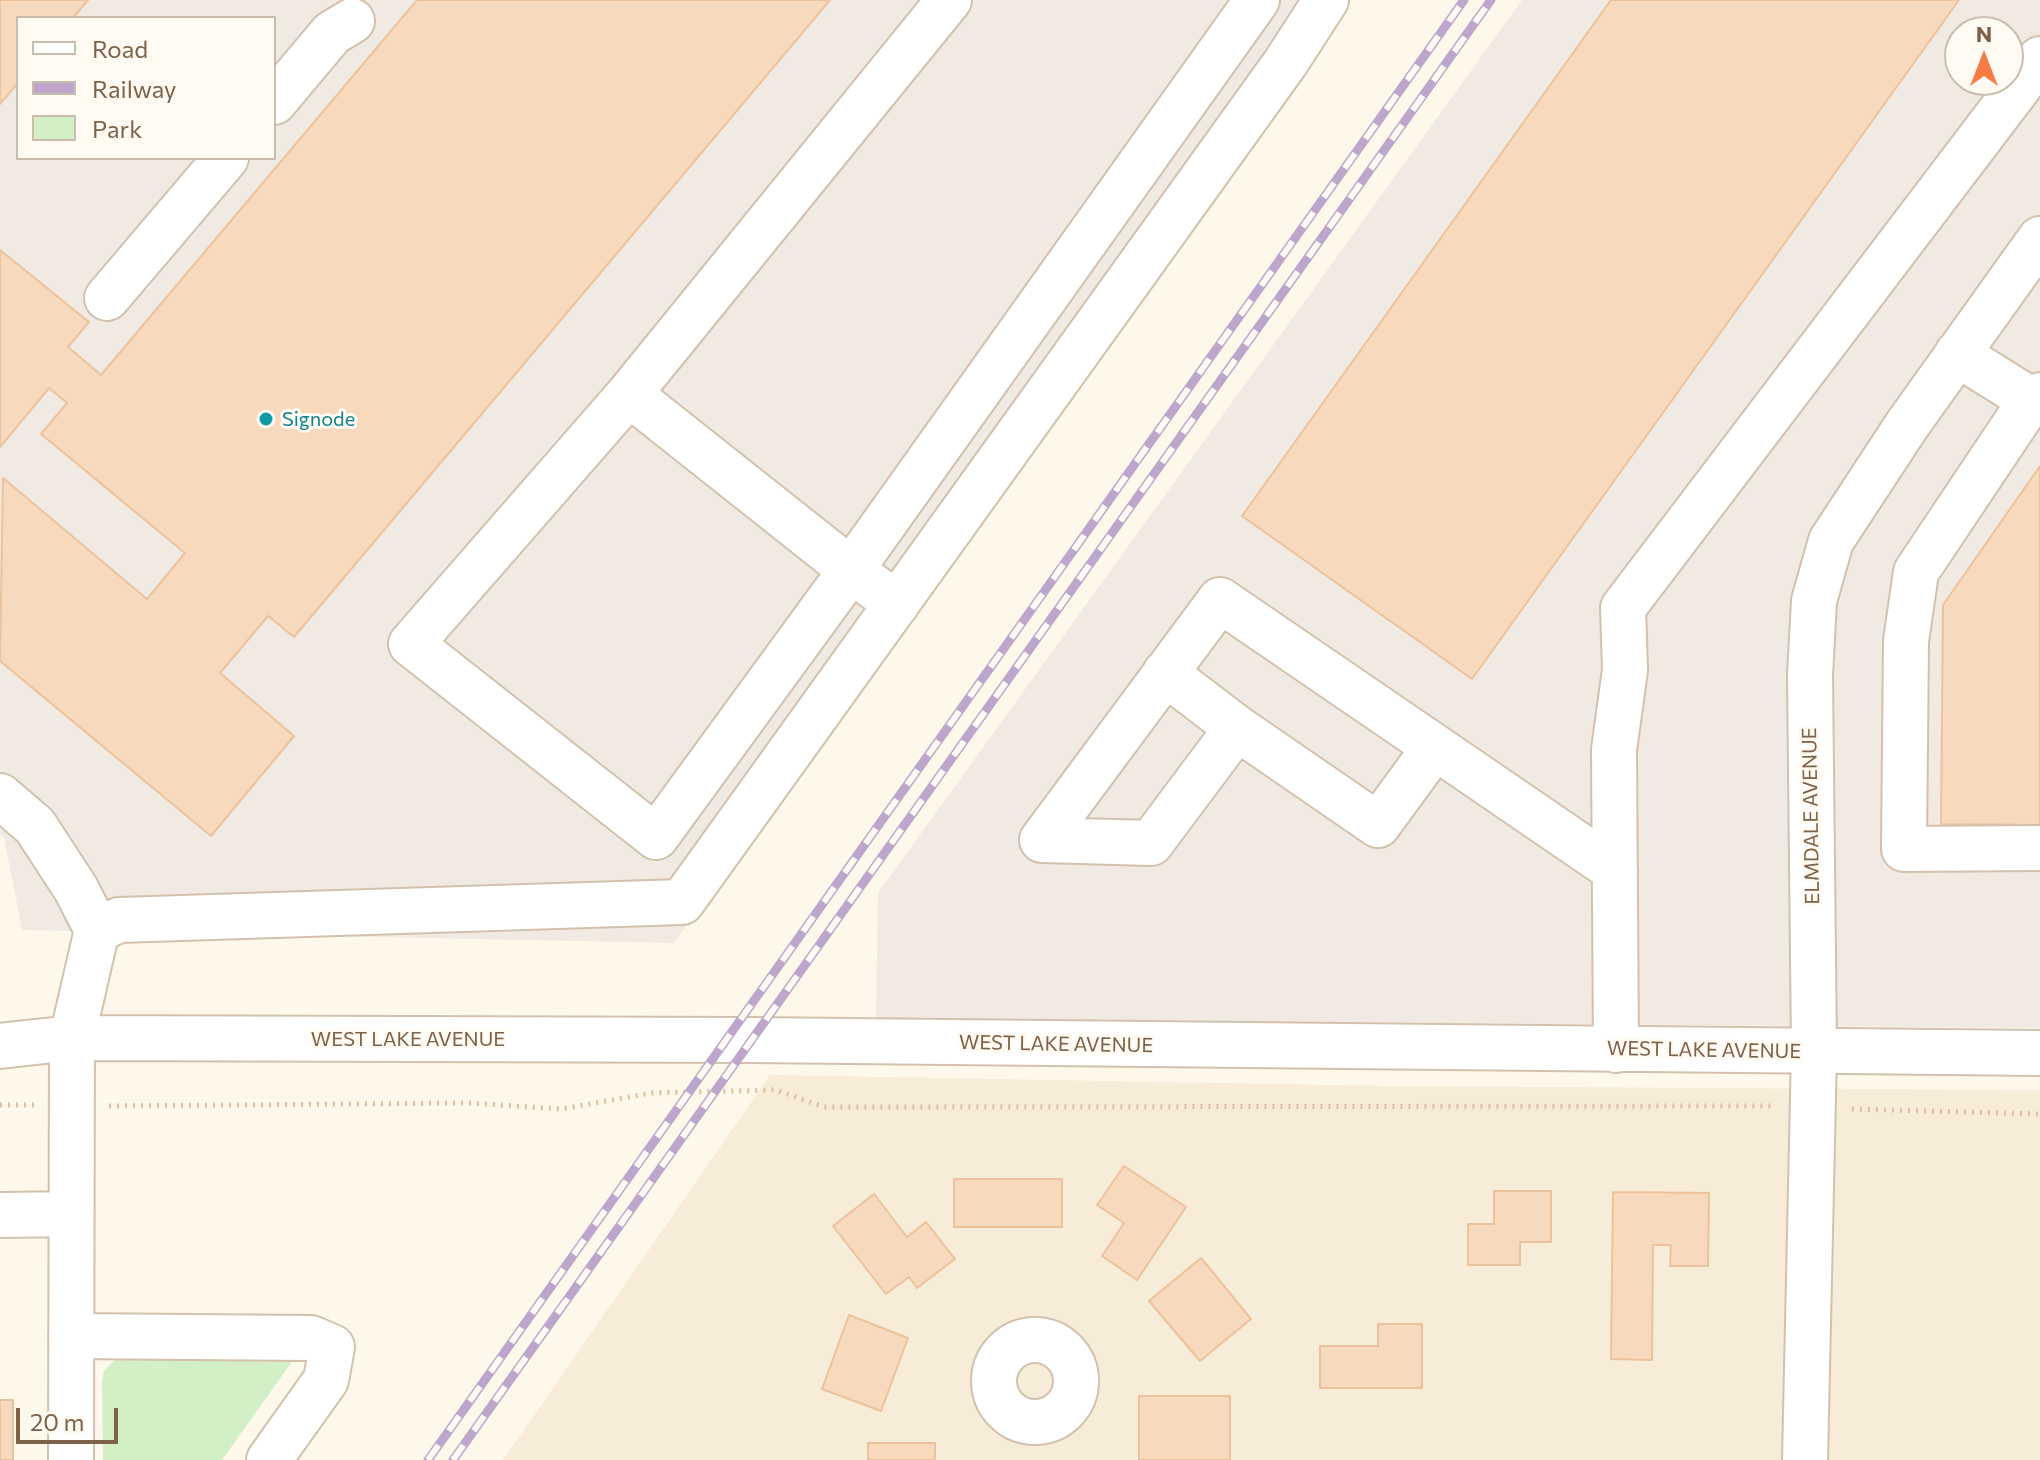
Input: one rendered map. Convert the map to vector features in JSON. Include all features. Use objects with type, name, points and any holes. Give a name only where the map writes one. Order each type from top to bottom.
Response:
[{"type":"street","points":[[949,0],[629,394],[411,644],[656,837],[851,570],[1257,0]]},
{"type":"street","points":[[97,930],[119,920],[682,902],[1286,62],[1326,0]]},
{"type":"street","points":[[276,100],[332,33],[349,7]]},
{"type":"street","points":[[1616,1050],[1614,750],[1625,670],[1623,608],[2040,59]]},
{"type":"street","points":[[107,298],[224,160]]},
{"type":"street","points":[[1084,243],[1131,278]]},
{"type":"street","name":"ELMDALE AVENUE","points":[[1805,1460],[1814,1051],[1810,675],[1814,601],[1831,541],[1957,354],[2033,263]]},
{"type":"street","points":[[1957,354],[2036,398],[1916,572],[1906,641],[1904,849],[2040,848]]},
{"type":"street","points":[[629,394],[897,604]]},
{"type":"street","points":[[1237,728],[1151,843],[1042,840],[1220,600],[1615,870]]},
{"type":"street","points":[[1165,673],[1237,728],[1378,825],[1435,747]]},
{"type":"street","points":[[697,781],[745,815]]},
{"type":"street","points":[[0,796],[35,826],[76,889],[97,930],[72,1038],[71,1460]]},
{"type":"street","name":"WEST LAKE AVENUE","points":[[0,1029],[72,1038]]},
{"type":"street","name":"WEST LAKE AVENUE","points":[[0,1046],[72,1038],[767,1040],[2040,1053]]},
{"type":"street","points":[[0,1215],[71,1214]]},
{"type":"street","points":[[71,1336],[311,1338],[332,1347],[326,1380],[269,1460]]},
{"type":"path","points":[[0,1105],[468,1103],[562,1109],[651,1093],[776,1090],[824,1107],[1785,1106]]},
{"type":"path","points":[[1836,1108],[1911,1113],[2040,1114]]},
{"type":"shaded area","points":[[0,0],[1341,0],[674,943],[22,930],[4,837],[0,834]]},
{"type":"shaded area","points":[[1522,0],[2040,0],[2040,1028],[876,1018],[878,893]]},
{"type":"shaded area","points":[[770,1075],[1390,1086],[2040,1090],[2040,1460],[503,1460]]},
{"type":"green space","points":[[296,1356],[222,1460],[103,1460],[102,1381],[104,1371],[118,1357]]},
{"type":"building","points":[[0,0],[88,0],[75,16],[16,16],[16,85],[0,104]]},
{"type":"building","name":"Signode","points":[[417,0],[830,0],[294,637],[268,616],[220,673],[294,736],[211,836],[0,661],[3,478],[147,599],[185,553],[41,434],[67,403],[49,388],[0,447],[0,250],[89,322],[68,347],[101,375]]},
{"type":"building","points":[[1611,0],[1959,0],[1948,16],[1944,16],[1944,21],[1472,679],[1242,516]]},
{"type":"building","points":[[2040,466],[2040,825],[1941,824],[1943,605]]},
{"type":"building","points":[[1124,1166],[1186,1207],[1137,1280],[1102,1256],[1124,1223],[1097,1205]]},
{"type":"building","points":[[954,1179],[1062,1179],[1062,1227],[954,1227]]},
{"type":"building","points":[[1494,1191],[1551,1191],[1551,1242],[1520,1242],[1520,1265],[1468,1265],[1468,1224],[1494,1224]]},
{"type":"building","points":[[1613,1192],[1709,1193],[1708,1266],[1670,1266],[1671,1245],[1653,1245],[1652,1360],[1611,1359]]},
{"type":"building","points":[[874,1194],[907,1237],[926,1222],[955,1259],[917,1288],[909,1277],[886,1294],[833,1226]]},
{"type":"building","points":[[1201,1258],[1251,1319],[1200,1361],[1149,1301]]},
{"type":"building","points":[[849,1315],[908,1338],[881,1411],[822,1389]]},
{"type":"building","points":[[1378,1324],[1422,1324],[1422,1388],[1320,1388],[1320,1346],[1378,1346]]},
{"type":"building","points":[[1139,1396],[1230,1396],[1230,1460],[1139,1460]]},
{"type":"building","points":[[0,1400],[13,1400],[13,1460],[0,1460]]},
{"type":"building","points":[[868,1443],[935,1443],[935,1460],[868,1460]]},
{"type":"railway","points":[[428,1460],[1464,0]]},
{"type":"railway","points":[[453,1460],[1491,0]]},
{"type":"place","name":"Signode","points":[[266,419]]}]
